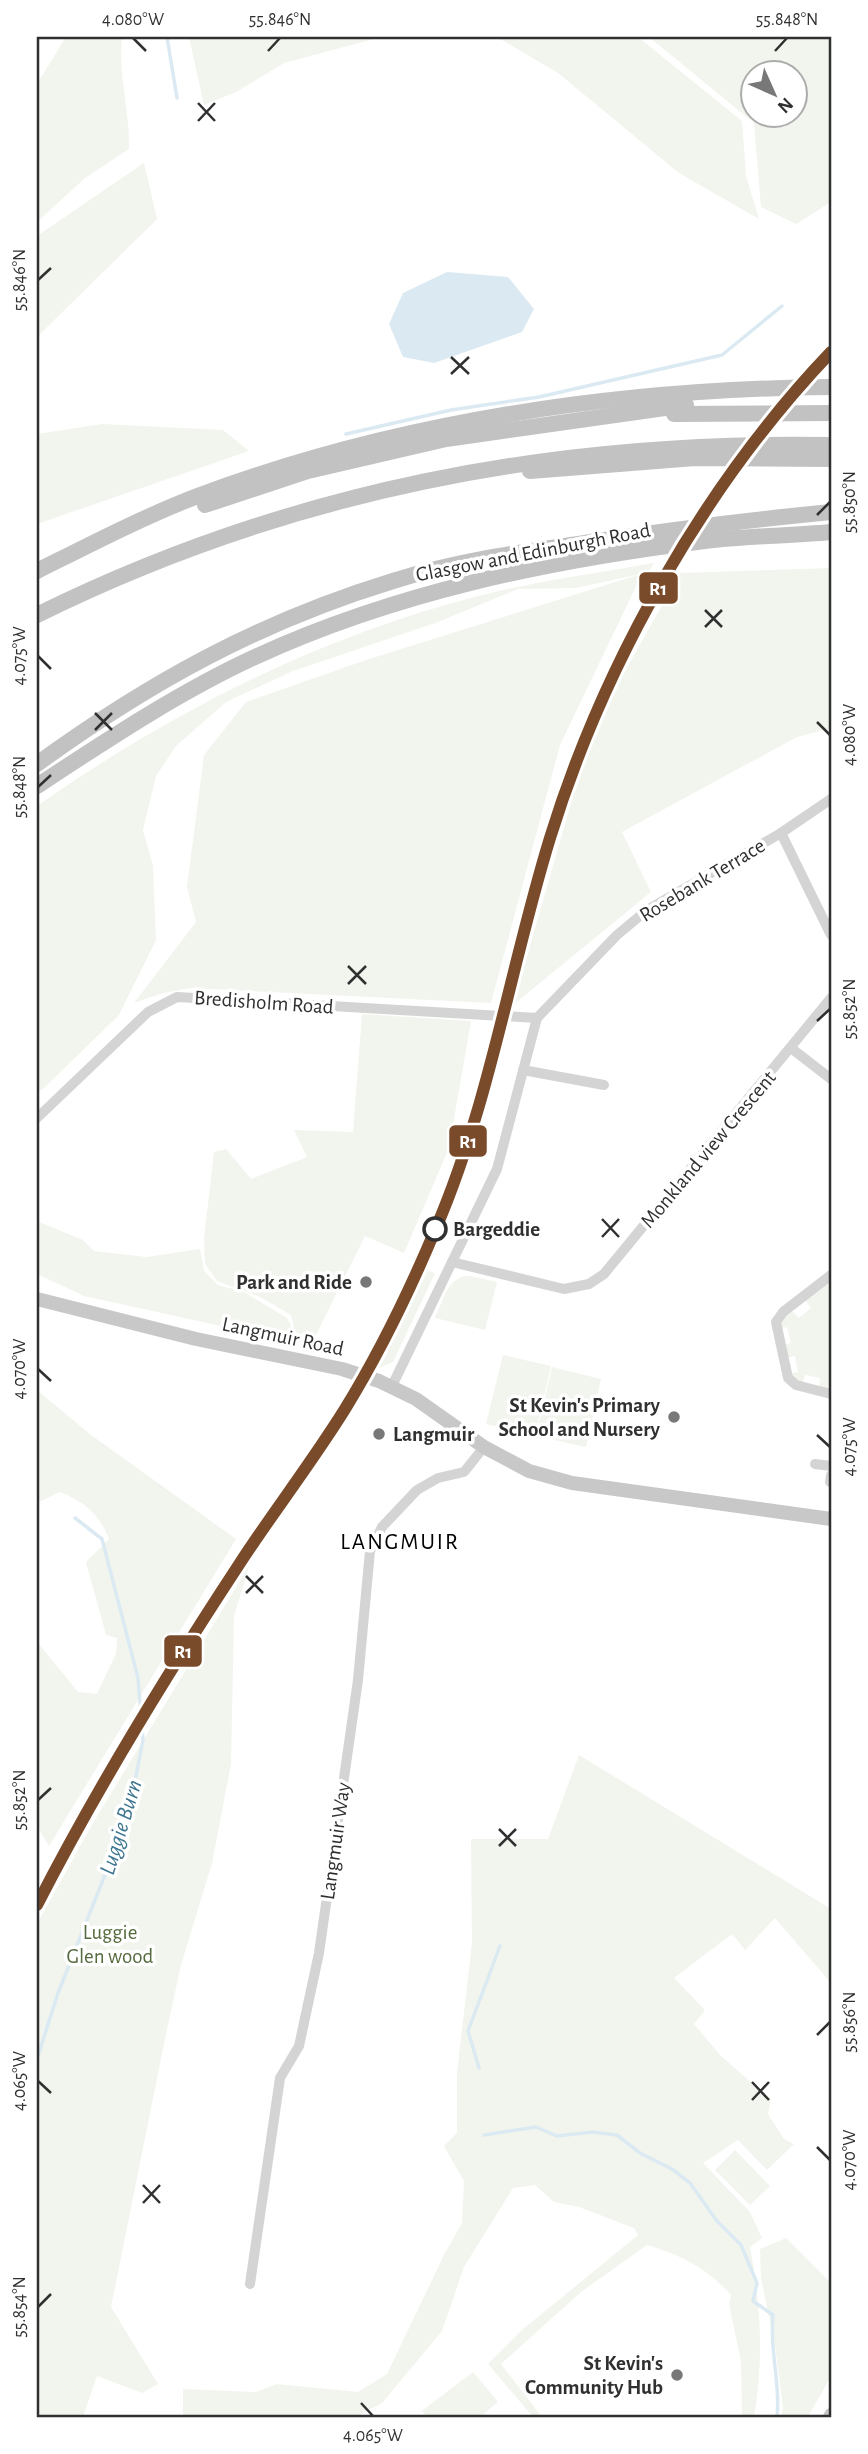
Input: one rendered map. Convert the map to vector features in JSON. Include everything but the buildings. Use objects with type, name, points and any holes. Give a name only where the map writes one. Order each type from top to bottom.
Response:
[{"type":"highway","points":[[37,573],[143,518],[194,498],[307,460],[400,436],[560,407],[778,387],[831,387]]},
{"type":"highway","points":[[37,573],[170,518],[308,471],[446,439],[697,403],[831,394]]},
{"type":"highway","points":[[595,418],[694,413],[831,412]]},
{"type":"highway","points":[[37,615],[194,547],[362,495],[482,468],[573,455],[680,447],[831,445]]},
{"type":"highway","points":[[362,495],[498,475],[631,461],[831,459]]},
{"type":"highway","name":"Glasgow and Edinburgh Road","points":[[37,764],[96,721],[175,672],[250,635],[394,580],[460,563],[554,547],[750,518],[831,512]]},
{"type":"highway","name":"Glasgow and Edinburgh Road","points":[[37,786],[187,692],[253,657],[386,606],[477,581],[617,554],[706,541],[831,532]]},
{"type":"main road","name":"Langmuir Road","points":[[37,1299],[196,1339],[342,1369],[386,1383],[439,1414],[484,1447],[530,1471],[572,1483],[831,1519]]},
{"type":"street","name":"Rosebank Terrace","points":[[386,1383],[453,1262],[497,1169],[537,1018],[617,935],[647,910],[781,833],[831,799]]},
{"type":"street","points":[[781,833],[831,935]]},
{"type":"street","name":"Bredisholm Road","points":[[37,1118],[148,1012],[177,997],[537,1018]]},
{"type":"street","name":"Monkland view Crescent","points":[[453,1262],[564,1289],[589,1284],[604,1274],[831,998]]},
{"type":"street","points":[[792,1048],[831,1079]]},
{"type":"street","points":[[523,1070],[604,1085]]},
{"type":"street","points":[[831,1275],[783,1312],[776,1322],[776,1332],[788,1378],[796,1385],[831,1394]]},
{"type":"street","name":"Langmuir Way","points":[[250,2284],[280,2078],[299,2046],[319,1953],[358,1680],[370,1551],[382,1527],[399,1506],[417,1490],[438,1478],[464,1472],[484,1447]]},
{"type":"street","points":[[815,1464],[831,1466]]},
{"type":"green space","points":[[66,37],[122,37],[129,149],[85,178],[37,222],[37,84]]},
{"type":"green space","points":[[189,37],[381,37],[284,63],[236,92],[204,105]]},
{"type":"green space","points":[[497,37],[638,37],[738,118],[738,130],[743,130],[746,176],[759,219],[679,173],[558,73]]},
{"type":"green space","points":[[649,37],[831,37],[831,202],[796,224],[761,207],[755,130],[808,130],[808,60],[738,60],[738,110]]},
{"type":"green space","points":[[144,163],[157,219],[37,337],[37,236]]},
{"type":"green space","points":[[102,424],[223,430],[249,451],[37,524],[37,434]]},
{"type":"green space","points":[[654,563],[648,573],[642,574],[560,745],[491,1003],[191,988],[163,993],[134,1003],[196,922],[187,887],[204,755],[246,702],[366,660],[641,574],[575,588],[518,589],[438,622],[293,671],[226,702],[176,746],[156,776],[143,830],[153,866],[156,940],[119,1015],[43,1089],[37,1091],[37,806],[89,771],[195,708],[250,680],[363,632],[482,595]]},
{"type":"green space","points":[[831,568],[831,728],[797,737],[622,832],[651,892],[513,1005],[592,730],[680,573]]},
{"type":"green space","points":[[362,1014],[471,1021],[449,1148],[404,1253],[365,1236],[311,1345],[296,1336],[291,1315],[260,1297],[217,1281],[205,1264],[204,1238],[214,1152],[226,1149],[251,1179],[307,1157],[294,1130],[353,1132]]},
{"type":"green space","points":[[37,1221],[83,1240],[94,1251],[146,1257],[200,1249],[204,1271],[218,1285],[244,1292],[287,1318],[292,1328],[293,1342],[84,1296],[37,1274]]},
{"type":"green space","points":[[424,1270],[435,1273],[393,1362],[379,1368],[373,1367]]},
{"type":"green space","points":[[470,1276],[497,1282],[485,1330],[435,1318],[451,1284]]},
{"type":"green space","points":[[831,1281],[831,1390],[819,1388],[820,1378],[805,1375],[802,1384],[790,1374],[798,1372],[795,1356],[785,1358],[782,1346],[791,1343],[787,1327],[778,1330],[777,1323],[792,1311],[799,1318],[811,1308],[805,1300]]},
{"type":"green space","points":[[503,1355],[551,1366],[535,1435],[486,1424]]},
{"type":"green space","points":[[552,1367],[601,1379],[586,1447],[536,1436]]},
{"type":"green space","points":[[37,1390],[91,1435],[236,1539],[49,1846],[37,1826],[37,1642],[78,1692],[97,1694],[116,1654],[117,1638],[106,1635],[86,1562],[109,1539],[101,1523],[84,1505],[60,1492],[37,1503]]},
{"type":"green space","name":"Luggie Glen wood","points":[[249,1566],[234,1616],[231,1764],[212,1863],[181,1965],[111,2307],[158,2384],[142,2393],[97,2376],[83,2417],[37,2417],[37,1924],[93,1823]]},
{"type":"green space","points":[[579,1755],[831,1909],[830,1982],[775,1918],[745,1950],[732,1934],[674,1978],[705,2010],[694,2024],[721,2056],[771,2100],[768,2114],[784,2139],[794,2144],[767,2170],[738,2140],[703,2163],[750,2212],[762,2238],[750,2247],[760,2332],[754,2417],[742,2417],[741,2361],[729,2304],[731,2295],[713,2277],[693,2264],[647,2245],[581,2292],[501,2364],[542,2417],[533,2417],[488,2364],[522,2330],[638,2235],[634,2228],[579,2207],[554,2202],[535,2185],[513,2188],[464,2267],[442,2331],[382,2403],[356,2417],[183,2417],[183,2389],[256,2392],[277,2384],[358,2392],[387,2374],[462,2223],[464,2181],[444,2146],[457,2133],[457,2073],[472,1943],[471,1839],[548,1839]]},
{"type":"green space","points":[[735,2150],[770,2186],[750,2205],[715,2170]]},
{"type":"green space","points":[[786,2238],[831,2283],[831,2376],[808,2417],[781,2417],[783,2408],[775,2345],[761,2278],[760,2249]]},
{"type":"green space","points":[[473,2372],[498,2402],[480,2417],[427,2417],[422,2411]]},
{"type":"shaded area","points":[[447,272],[508,277],[534,309],[522,332],[434,363],[403,357],[389,324],[403,293]]},
{"type":"waterway","points":[[167,37],[177,98]]},
{"type":"waterway","points":[[346,434],[451,410],[539,397],[722,355],[782,306]]},
{"type":"waterway","name":"Luggie Burn","points":[[37,2059],[58,1993],[128,1817],[143,1740],[138,1678],[102,1539],[75,1518]]},
{"type":"waterway","points":[[479,2068],[468,2031],[500,1946]]},
{"type":"waterway","points":[[484,2135],[536,2127],[557,2136],[593,2132],[617,2135],[640,2153],[672,2169],[690,2183],[717,2221],[741,2245],[757,2283],[753,2301],[773,2315],[777,2417]]},
{"type":"transit line","name":"R1","points":[[37,1905],[84,1817],[160,1689],[240,1563],[332,1429],[382,1343],[416,1274],[455,1180],[485,1084],[550,838],[572,772],[599,707],[629,642],[701,518],[785,404],[831,352]]},
{"type":"place","name":"Bargeddie","points":[[435,1229]]},
{"type":"place","name":"Park and Ride","points":[[366,1282]]},
{"type":"place","name":"St Kevin's Primary School and Nursery","points":[[674,1417]]},
{"type":"place","name":"Langmuir","points":[[379,1434]]},
{"type":"place","name":"St Kevin's Community Hub","points":[[677,2375]]},
{"type":"district","name":"LANGMUIR","points":[[400,1541]]}]
